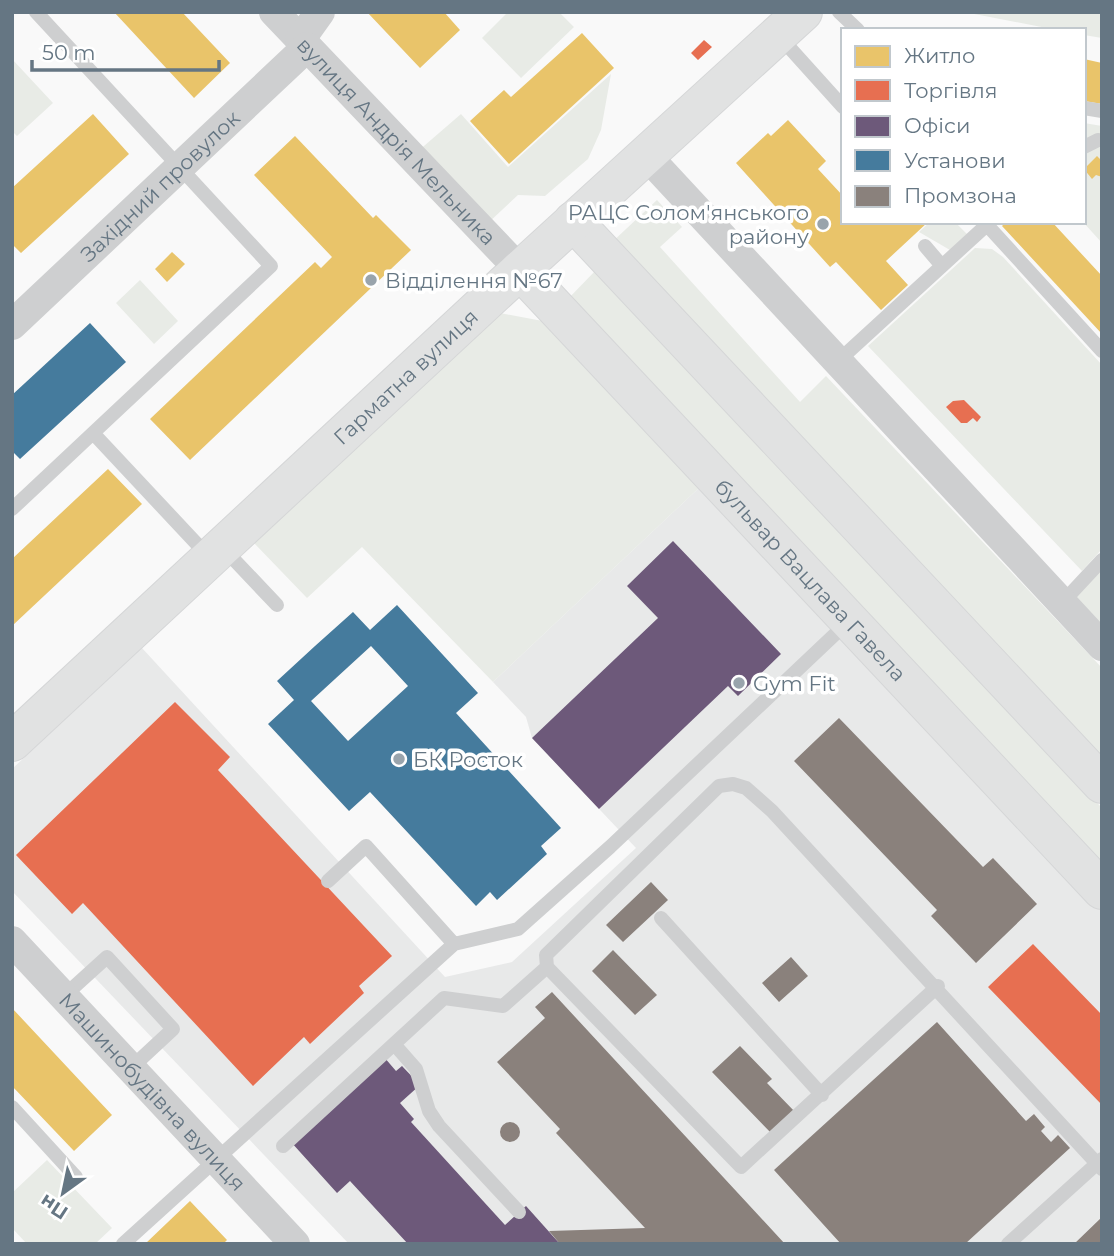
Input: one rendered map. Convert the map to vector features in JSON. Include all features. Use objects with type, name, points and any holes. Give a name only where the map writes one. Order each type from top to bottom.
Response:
[{"type":"street","name":"вулиця Андрія Мельника","points":[[274,12],[520,270]]},
{"type":"street","name":"Західний провулок","points":[[12,325],[180,167],[304,43],[320,12]]},
{"type":"street","name":"Гарматна вулиця","points":[[12,742],[573,221],[790,24]]},
{"type":"street","points":[[646,155],[836,363],[1102,646]]},
{"type":"street","points":[[573,221],[1102,784]]},
{"type":"street","name":"бульвар Вацлава Гавела","points":[[520,270],[1102,891]]},
{"type":"street","name":"Машинобудівна вулиця","points":[[12,941],[295,1244]]},
{"type":"lane","points":[[13,508],[271,266],[36,12]]},
{"type":"lane","points":[[839,12],[856,28]]},
{"type":"lane","points":[[790,24],[841,104]]},
{"type":"lane","points":[[1086,146],[1098,140]]},
{"type":"lane","points":[[836,363],[989,224],[1102,351]]},
{"type":"lane","points":[[925,246],[942,266]]},
{"type":"lane","points":[[93,433],[216,553],[278,606]]},
{"type":"lane","points":[[1061,604],[1102,560]]},
{"type":"lane","points":[[123,1244],[454,944],[518,929],[610,847],[849,621]]},
{"type":"lane","points":[[936,987],[741,1167],[547,967],[546,955],[719,786],[733,783],[756,795],[772,811],[936,987],[1100,1164],[1008,1244]]},
{"type":"lane","points":[[328,881],[366,846],[454,944]]},
{"type":"lane","points":[[661,918],[822,1095]]},
{"type":"lane","points":[[64,996],[107,957],[173,1029],[131,1068]]},
{"type":"lane","points":[[283,1146],[444,998],[503,1006],[547,967]]},
{"type":"lane","points":[[394,1044],[416,1069],[429,1111],[439,1126],[519,1212]]},
{"type":"lane","points":[[12,1107],[76,1177]]},
{"type":"shaded area","points":[[508,12],[559,12],[574,27],[521,78],[482,38]]},
{"type":"shaded area","points":[[964,12],[1102,12],[1102,38],[1086,35],[1086,28],[1047,28]]},
{"type":"shaded area","points":[[12,59],[53,103],[17,136],[12,131]]},
{"type":"shaded area","points":[[611,74],[601,130],[588,159],[545,196],[518,195],[487,224],[417,152],[461,114],[508,167]]},
{"type":"shaded area","points":[[1086,123],[1102,126],[1102,243],[1085,224]]},
{"type":"shaded area","points":[[657,200],[682,227],[660,247],[800,402],[826,376],[1102,668],[1102,773],[610,244]]},
{"type":"shaded area","points":[[928,224],[957,224],[967,234],[950,250],[919,232]]},
{"type":"shaded area","points":[[975,248],[992,249],[1003,257],[1102,365],[1102,549],[1082,571],[868,346]]},
{"type":"shaded area","points":[[597,269],[1102,808],[1102,869],[565,302]]},
{"type":"shaded area","points":[[140,280],[178,321],[154,344],[116,303]]},
{"type":"shaded area","points":[[500,313],[548,322],[701,486],[493,682],[362,547],[307,598],[254,543]]},
{"type":"shaded area","points":[[701,486],[1102,906],[1102,1244],[349,1244],[12,891],[12,769],[142,648],[445,977],[512,962],[636,848],[532,738],[526,717],[493,682]]},
{"type":"shaded area","points":[[1102,564],[1102,627],[1071,594]]},
{"type":"shaded area","points":[[47,1160],[112,1228],[95,1244],[27,1244],[12,1228],[12,1193]]},
{"type":"building: Житло","points":[[114,12],[182,12],[230,63],[194,98]]},
{"type":"building: Житло","points":[[367,12],[444,12],[460,30],[420,68]]},
{"type":"building: Житло","points":[[582,33],[614,68],[509,164],[470,121],[504,90],[511,97]]},
{"type":"building: Житло","points":[[1086,59],[1102,63],[1102,104],[1086,101]]},
{"type":"building: Житло","points":[[93,114],[129,154],[21,253],[12,244],[12,188]]},
{"type":"building: Житло","points":[[788,120],[826,161],[818,169],[841,194],[841,224],[926,224],[886,261],[908,285],[881,310],[836,262],[830,267],[736,163],[768,133],[771,136]]},
{"type":"building: Житло","points":[[295,136],[373,218],[376,215],[411,250],[190,460],[150,419],[315,262],[321,268],[332,257],[254,175]]},
{"type":"building: Житло","points":[[1097,156],[1102,161],[1102,177],[1096,175],[1092,179],[1086,167]]},
{"type":"building: Житло","points":[[1054,224],[1102,276],[1102,334],[1002,226]]},
{"type":"building: Житло","points":[[172,252],[185,264],[167,282],[155,269]]},
{"type":"building: Житло","points":[[108,469],[142,504],[12,626],[12,559]]},
{"type":"building: Житло","points":[[12,1008],[112,1115],[74,1151],[12,1086]]},
{"type":"building: Житло","points":[[190,1201],[227,1240],[223,1244],[145,1244]]},
{"type":"building: Торгівля","points":[[704,40],[712,47],[698,60],[691,53]]},
{"type":"building: Торгівля","points":[[964,400],[981,417],[977,422],[973,418],[967,423],[961,423],[946,407],[953,401]]},
{"type":"building: Торгівля","points":[[175,702],[230,757],[218,770],[392,956],[359,986],[364,993],[310,1044],[304,1037],[253,1086],[83,903],[72,914],[16,855]]},
{"type":"building: Торгівля","points":[[1033,944],[1102,1015],[1102,1105],[988,987]]},
{"type":"building: Офіси","points":[[673,541],[781,654],[738,696],[728,686],[599,809],[532,738],[658,618],[627,586]]},
{"type":"building: Офіси","points":[[384,1057],[396,1071],[402,1066],[420,1085],[400,1103],[414,1119],[411,1122],[505,1225],[526,1206],[560,1244],[408,1244],[350,1181],[337,1193],[291,1142]]},
{"type":"building: Установи","points":[[90,323],[126,362],[20,459],[12,451],[12,395]]},
{"type":"building: Установи","name":"БК Росток","points":[[397,605],[478,693],[456,713],[561,828],[541,846],[547,854],[497,900],[490,892],[476,906],[370,792],[349,811],[268,724],[294,700],[277,681],[353,612],[370,630]],"holes":[[[371,646],[408,686],[348,741],[311,701]]]},
{"type":"building: Промзона","points":[[839,718],[983,867],[993,858],[1037,904],[976,963],[931,916],[937,910],[794,761]]},
{"type":"building: Промзона","points":[[651,882],[668,900],[623,942],[606,925]]},
{"type":"building: Промзона","points":[[613,950],[657,995],[635,1015],[592,971]]},
{"type":"building: Промзона","points":[[791,957],[808,976],[779,1002],[762,983]]},
{"type":"building: Промзона","points":[[552,992],[785,1244],[560,1244],[549,1231],[645,1228],[556,1133],[560,1129],[497,1062],[545,1018],[535,1007]]},
{"type":"building: Промзона","points":[[937,1022],[1026,1121],[1034,1114],[1045,1127],[1041,1131],[1051,1142],[1058,1135],[1070,1148],[965,1244],[841,1244],[774,1170]]},
{"type":"building: Промзона","points":[[740,1046],[772,1079],[767,1083],[796,1113],[773,1135],[712,1072]]},
{"type":"building: Промзона","points":[[510,1122],[517,1125],[520,1132],[517,1139],[510,1142],[503,1139],[500,1132],[503,1125]]},
{"type":"building: Промзона","points":[[1102,1217],[1102,1244],[1074,1244]]},
{"type":"place","name":"РАЦС Солом'янського району","points":[[823,224]]},
{"type":"place","name":"Відділення №67","points":[[371,280]]},
{"type":"place","name":"Gym Fit","points":[[739,683]]},
{"type":"place","name":"БК Росток","points":[[399,759]]}]
